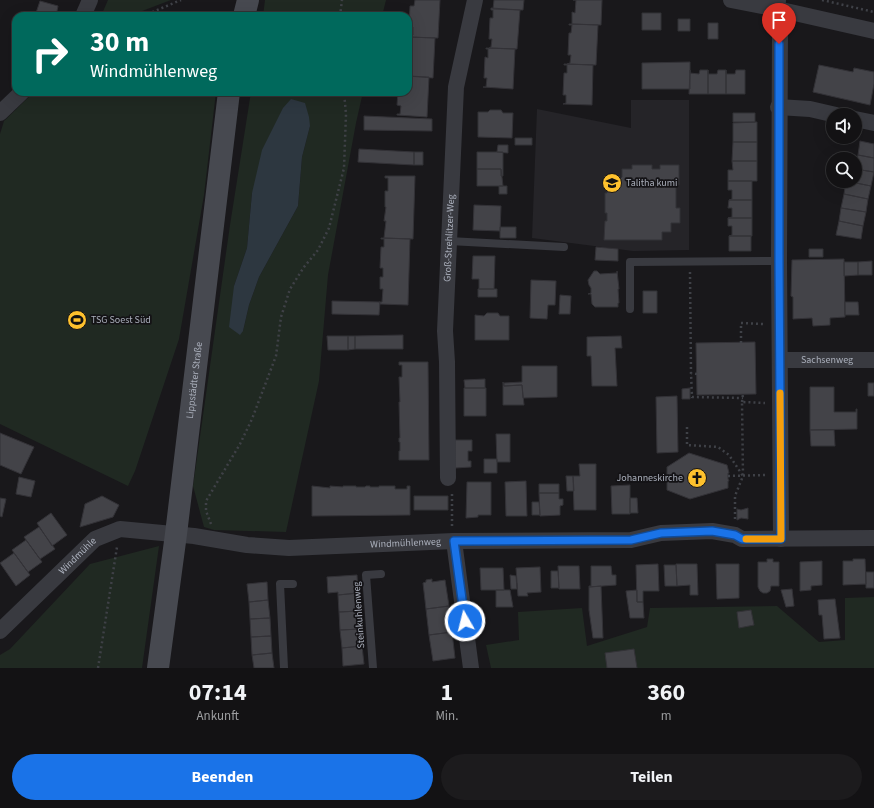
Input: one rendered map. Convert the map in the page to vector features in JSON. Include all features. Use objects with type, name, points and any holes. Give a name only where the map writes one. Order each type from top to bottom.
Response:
[{"type":"main road","points":[[245,12],[248,0]]},
{"type":"main road","name":"Lippstädter Straße","points":[[158,668],[176,534],[229,96]]},
{"type":"street","points":[[85,12],[90,0]]},
{"type":"street","name":"Groß-Strehlitzer-Weg","points":[[448,478],[447,362],[445,331],[456,87],[475,0]]},
{"type":"street","points":[[731,0],[777,4],[874,31]]},
{"type":"street","points":[[777,4],[780,29],[778,107],[781,539]]},
{"type":"street","points":[[0,113],[18,96]]},
{"type":"street","points":[[778,107],[826,113]]},
{"type":"street","points":[[862,120],[874,123]]},
{"type":"street","name":"Sachsenweg","points":[[780,360],[874,360]]},
{"type":"street","name":"Windmühle","points":[[0,631],[95,539],[120,529],[176,534]]},
{"type":"street","name":"Windmühlenweg","points":[[176,534],[248,545],[289,548],[454,541],[631,540],[661,533],[712,531],[735,535],[742,539],[874,538]]},
{"type":"street","points":[[454,541],[471,668]]},
{"type":"lane","points":[[449,241],[564,247]]},
{"type":"lane","points":[[630,309],[630,262],[779,261]]},
{"type":"lane","name":"Steinkuhlenweg","points":[[373,668],[366,575],[381,574]]},
{"type":"lane","points":[[284,668],[280,584],[293,584]]},
{"type":"path","points":[[152,12],[181,0]]},
{"type":"path","points":[[340,12],[342,0]]},
{"type":"path","points":[[822,0],[874,12]]},
{"type":"path","points":[[215,539],[214,530],[206,511],[206,501],[240,444],[252,419],[276,356],[281,317],[290,289],[304,267],[318,250],[329,228],[344,168],[346,114],[344,96]]},
{"type":"path","points":[[690,262],[692,397],[743,398]]},
{"type":"path","points":[[741,343],[741,323],[779,325]]},
{"type":"path","points":[[691,373],[697,374]]},
{"type":"path","points":[[735,535],[735,496],[743,476],[742,394]]},
{"type":"path","points":[[742,402],[762,403]]},
{"type":"path","points":[[686,428],[687,445],[718,447],[729,455],[743,476]]},
{"type":"path","points":[[728,476],[757,475]]},
{"type":"path","points":[[448,478],[452,492],[452,527],[454,541]]},
{"type":"path","points":[[98,668],[120,529]]},
{"type":"shaded area","points":[[108,0],[171,0],[140,12],[103,12]]},
{"type":"shaded area","points":[[265,0],[386,0],[383,12],[264,12]]},
{"type":"shaded area","name":"TSG Soest Süd","points":[[30,96],[216,96],[204,195],[179,339],[135,471],[128,486],[0,424],[0,134],[4,121]]},
{"type":"shaded area","points":[[250,96],[362,96],[328,275],[319,381],[286,532],[214,530],[204,527],[193,486],[230,225]],"holes":[[[310,126],[302,157],[298,206],[259,277],[249,305],[243,331],[234,286],[247,248],[252,193]]]},
{"type":"shaded area","points":[[291,99],[305,103],[310,126],[302,157],[298,206],[259,277],[249,305],[243,331],[240,335],[229,327],[234,286],[247,248],[252,193],[262,150],[283,108]]},
{"type":"shaded area","name":"Talitha kumi","points":[[631,100],[689,100],[689,250],[633,251],[532,238],[537,109],[631,128]]},
{"type":"shaded area","points":[[159,546],[142,668],[0,668],[0,655],[10,649],[90,564]]},
{"type":"shaded area","points":[[874,597],[874,668],[491,668],[486,645],[519,640],[518,612],[582,608],[587,646],[647,627],[650,608],[777,606],[819,642],[845,640],[845,598]]},
{"type":"building","points":[[415,0],[440,0],[438,38],[412,37],[413,27],[410,6],[414,6]]},
{"type":"building","points":[[494,0],[524,0],[523,10],[493,9]]},
{"type":"building","points":[[576,0],[602,0],[601,25],[572,24],[572,12],[575,13]]},
{"type":"building","points":[[40,1],[58,6],[57,12],[36,12]]},
{"type":"building","points":[[491,8],[520,10],[517,49],[489,48],[491,47],[492,39],[489,39],[490,18],[493,18],[493,10],[491,10]]},
{"type":"building","points":[[642,13],[661,13],[661,30],[642,30]]},
{"type":"building","points":[[678,19],[690,19],[690,31],[678,31]]},
{"type":"building","points":[[708,23],[718,23],[718,39],[708,39]]},
{"type":"building","points":[[569,24],[598,25],[596,65],[567,64],[570,63],[571,55],[568,55],[569,33],[571,33],[572,25]]},
{"type":"building","points":[[412,37],[435,38],[433,78],[412,76]]},
{"type":"building","points":[[486,48],[515,49],[513,89],[483,87],[486,87],[487,78],[484,78],[485,57],[488,58],[488,49]]},
{"type":"building","points":[[690,62],[690,89],[642,89],[642,63]]},
{"type":"building","points":[[564,64],[593,65],[592,105],[563,104],[566,103],[566,95],[563,95],[564,73],[567,73],[567,65]]},
{"type":"building","points":[[819,65],[853,72],[854,68],[874,72],[874,84],[870,105],[813,92]]},
{"type":"building","points":[[690,70],[690,73],[699,74],[700,70],[708,70],[708,94],[689,94]]},
{"type":"building","points":[[718,70],[726,70],[726,94],[708,94],[708,74],[717,74]]},
{"type":"building","points":[[736,70],[745,70],[745,94],[726,94],[726,74],[735,74]]},
{"type":"building","points":[[412,76],[429,77],[427,117],[397,115],[400,114],[401,106],[397,105],[398,96],[412,96]]},
{"type":"building","points":[[490,110],[501,110],[503,113],[513,113],[512,138],[478,137],[478,112],[488,112]]},
{"type":"building","points":[[733,113],[755,113],[755,122],[733,122]]},
{"type":"building","points":[[364,116],[432,119],[432,131],[364,130]]},
{"type":"building","points":[[757,122],[757,142],[733,142],[733,123]]},
{"type":"building","points":[[515,138],[532,138],[532,145],[515,145]]},
{"type":"building","points":[[862,141],[874,144],[874,158],[862,156],[862,152],[858,152],[860,144],[862,144]]},
{"type":"building","points":[[733,142],[757,142],[757,161],[732,161]]},
{"type":"building","points":[[498,145],[508,145],[508,153],[497,152]]},
{"type":"building","points":[[359,149],[414,152],[414,165],[358,162]]},
{"type":"building","points":[[414,152],[423,152],[423,165],[414,165]]},
{"type":"building","points":[[477,152],[503,152],[503,176],[501,176],[501,169],[477,169]]},
{"type":"building","points":[[862,156],[874,158],[874,172],[862,170]]},
{"type":"building","points":[[732,161],[757,161],[757,181],[728,181],[728,170],[733,170]]},
{"type":"building","points":[[632,165],[652,165],[652,169],[660,169],[660,165],[679,165],[679,185],[676,185],[676,208],[680,208],[680,223],[671,223],[671,232],[662,232],[662,240],[604,240],[605,221],[607,221],[607,213],[605,213],[605,193],[607,193],[608,183],[616,183],[622,177],[622,169],[632,169]]},
{"type":"building","points":[[477,169],[501,169],[503,186],[477,186]]},
{"type":"building","points":[[862,170],[874,172],[871,186],[862,184]]},
{"type":"building","points":[[385,176],[415,176],[413,239],[384,238],[386,221],[384,221],[386,207],[385,191],[388,191],[388,178],[385,178]]},
{"type":"building","points":[[728,181],[752,181],[752,200],[729,200],[732,199],[732,190],[728,190]]},
{"type":"building","points":[[862,184],[871,186],[868,199],[844,194],[845,188],[862,188]]},
{"type":"building","points":[[499,186],[507,186],[507,194],[499,194]]},
{"type":"building","points":[[844,194],[868,199],[866,212],[841,208]]},
{"type":"building","points":[[729,200],[752,200],[752,218],[728,218],[732,217],[732,208],[728,208]]},
{"type":"building","points":[[474,205],[501,206],[500,231],[473,230]]},
{"type":"building","points":[[841,208],[866,212],[863,226],[839,221]]},
{"type":"building","points":[[728,218],[752,218],[752,236],[729,236],[732,235],[732,226],[728,226]]},
{"type":"building","points":[[839,221],[863,226],[861,239],[836,235]]},
{"type":"building","points":[[500,227],[516,227],[516,238],[500,238]]},
{"type":"building","points":[[729,236],[751,236],[751,251],[729,251]]},
{"type":"building","points":[[381,238],[410,239],[408,305],[380,304],[379,302],[382,302],[383,289],[380,289],[380,277],[383,277],[383,268],[380,268],[381,247],[384,247],[384,239]]},
{"type":"building","points":[[596,247],[618,249],[618,261],[595,260]]},
{"type":"building","points":[[809,249],[823,249],[823,257],[809,257]]},
{"type":"building","points":[[473,256],[495,256],[494,289],[479,289],[479,279],[472,279]]},
{"type":"building","points":[[844,259],[845,317],[830,318],[830,325],[813,326],[812,318],[793,319],[793,297],[791,296],[792,260]]},
{"type":"building","points":[[872,261],[872,275],[858,275],[858,262]]},
{"type":"building","points":[[844,262],[858,262],[858,275],[844,276]]},
{"type":"building","points":[[594,271],[597,271],[600,274],[617,273],[617,271],[619,289],[618,307],[595,307],[592,304],[591,294],[588,294],[591,293],[591,288],[588,280]]},
{"type":"building","points":[[531,280],[556,281],[555,305],[548,305],[547,319],[530,318]]},
{"type":"building","points":[[478,289],[497,289],[497,297],[478,297]]},
{"type":"building","points":[[643,291],[657,291],[657,313],[643,313]]},
{"type":"building","points":[[560,295],[571,296],[570,314],[559,314]]},
{"type":"building","points":[[332,301],[380,302],[379,315],[332,314]]},
{"type":"building","points":[[845,302],[858,302],[859,315],[845,315]]},
{"type":"building","points":[[487,313],[498,313],[500,316],[509,316],[509,340],[475,340],[475,315],[484,316]]},
{"type":"building","points":[[403,335],[403,349],[355,349],[355,336]]},
{"type":"building","points":[[327,336],[348,336],[348,350],[328,350]]},
{"type":"building","points":[[348,336],[355,336],[355,349],[348,350]]},
{"type":"building","points":[[621,336],[622,348],[615,348],[617,386],[592,386],[591,356],[587,356],[587,337]]},
{"type":"building","points":[[755,342],[756,394],[697,395],[696,343]]},
{"type":"building","points":[[399,362],[428,362],[429,460],[399,460],[399,377],[402,377],[402,365],[399,365]]},
{"type":"building","points":[[522,366],[557,366],[557,397],[523,398],[522,385],[504,386],[504,383],[522,382]]},
{"type":"building","points":[[485,379],[485,388],[465,388],[464,380]]},
{"type":"building","points":[[503,382],[504,386],[522,385],[524,405],[503,405]]},
{"type":"building","points":[[868,383],[874,383],[874,396],[868,396]]},
{"type":"building","points":[[810,387],[834,387],[834,412],[856,412],[857,409],[857,429],[810,430]]},
{"type":"building","points":[[464,388],[486,388],[486,416],[464,416]]},
{"type":"building","points":[[690,388],[690,399],[682,399],[682,389]]},
{"type":"building","points":[[677,396],[678,452],[657,453],[656,397]]},
{"type":"building","points":[[810,430],[834,430],[835,446],[811,446]]},
{"type":"building","points":[[0,433],[34,447],[21,474],[0,465]]},
{"type":"building","points":[[496,434],[510,434],[510,462],[497,462]]},
{"type":"building","points":[[455,440],[472,440],[472,451],[468,451],[468,461],[471,461],[471,467],[455,468]]},
{"type":"building","name":"Johanneskirche","points":[[689,453],[727,465],[729,473],[728,488],[690,499],[667,490],[667,467]]},
{"type":"building","points":[[484,459],[497,459],[497,473],[484,473]]},
{"type":"building","points":[[579,464],[596,464],[596,510],[574,510],[573,476],[580,476]]},
{"type":"building","points":[[566,476],[573,476],[574,491],[567,491]]},
{"type":"building","points":[[19,477],[35,481],[31,497],[16,494]]},
{"type":"building","points":[[526,481],[527,516],[506,516],[505,482]]},
{"type":"building","points":[[467,482],[491,482],[491,515],[478,515],[478,517],[466,518]]},
{"type":"building","points":[[539,484],[559,484],[559,493],[539,493]]},
{"type":"building","points":[[630,485],[630,514],[612,514],[611,486]]},
{"type":"building","points":[[312,486],[330,488],[330,486],[395,486],[395,489],[407,489],[407,486],[410,486],[410,515],[312,516]]},
{"type":"building","points":[[539,493],[559,493],[559,499],[563,499],[563,505],[560,506],[560,515],[540,516]]},
{"type":"building","points":[[102,496],[119,505],[113,517],[80,527],[85,504]]},
{"type":"building","points":[[414,496],[448,496],[448,510],[414,510]]},
{"type":"building","points":[[0,498],[6,499],[2,517],[0,516]]},
{"type":"building","points":[[630,498],[637,498],[638,513],[630,513]]},
{"type":"building","points":[[532,502],[539,502],[540,515],[532,515]]},
{"type":"building","points":[[748,508],[748,519],[741,518],[737,520],[737,509],[741,510]]},
{"type":"building","points":[[51,513],[67,535],[52,546],[37,523]]},
{"type":"building","points":[[39,527],[55,549],[40,559],[24,537]]},
{"type":"building","points":[[26,540],[42,562],[28,572],[12,550]]},
{"type":"building","points":[[14,553],[30,575],[16,586],[0,563]]},
{"type":"building","points":[[767,559],[773,559],[773,562],[779,562],[779,586],[771,586],[770,591],[763,593],[758,587],[758,562],[767,562]]},
{"type":"building","points":[[853,559],[865,559],[866,584],[843,585],[843,561],[853,561]]},
{"type":"building","points":[[822,561],[822,585],[811,586],[811,590],[800,591],[800,562]]},
{"type":"building","points":[[658,564],[659,591],[643,591],[643,602],[637,602],[636,565]]},
{"type":"building","points":[[676,564],[697,564],[698,595],[690,595],[690,585],[677,586]]},
{"type":"building","points":[[716,564],[739,564],[739,598],[717,599]]},
{"type":"building","points":[[664,565],[676,565],[677,586],[665,586]]},
{"type":"building","points":[[558,566],[579,566],[580,589],[559,589]]},
{"type":"building","points":[[591,566],[611,566],[612,575],[616,575],[616,585],[589,587],[591,586]]},
{"type":"building","points":[[540,567],[541,592],[527,593],[528,596],[518,596],[516,568]]},
{"type":"building","points":[[480,568],[503,568],[504,590],[481,590]]},
{"type":"building","points":[[551,571],[558,571],[559,588],[551,588]]},
{"type":"building","points":[[866,572],[874,572],[874,588],[866,588]]},
{"type":"building","points":[[357,575],[358,593],[338,595],[338,592],[328,593],[327,577]]},
{"type":"building","points":[[510,575],[516,576],[517,589],[511,589]]},
{"type":"building","points":[[432,579],[432,582],[445,580],[449,606],[426,609],[423,583],[426,582],[426,580]]},
{"type":"building","points":[[267,582],[268,600],[249,602],[247,584]]},
{"type":"building","points":[[601,586],[603,638],[593,638],[589,610],[589,587]]},
{"type":"building","points":[[792,589],[794,606],[786,607],[781,590]]},
{"type":"building","points":[[496,590],[510,590],[513,607],[496,607]]},
{"type":"building","points":[[637,590],[637,602],[643,602],[644,618],[630,618],[626,591]]},
{"type":"building","points":[[358,593],[359,611],[339,612],[338,595]]},
{"type":"building","points":[[835,599],[840,638],[824,639],[822,615],[819,615],[818,600]]},
{"type":"building","points":[[268,600],[270,618],[250,619],[249,602]]},
{"type":"building","points":[[449,606],[452,632],[429,635],[426,609]]},
{"type":"building","points":[[751,610],[754,625],[739,628],[737,612]]},
{"type":"building","points":[[359,611],[361,629],[340,630],[339,612]]},
{"type":"building","points":[[270,618],[271,636],[251,637],[250,619]]},
{"type":"building","points":[[361,629],[362,646],[342,648],[340,630]]},
{"type":"building","points":[[452,632],[455,658],[433,661],[429,635]]},
{"type":"building","points":[[271,636],[272,653],[252,655],[251,637]]},
{"type":"building","points":[[362,646],[364,664],[343,666],[342,648]]},
{"type":"building","points":[[634,649],[637,668],[607,668],[605,653]]},
{"type":"building","points":[[272,653],[274,668],[254,668],[252,655]]},
{"type":"slow traffic","points":[[746,539],[781,539],[780,393]]},
{"type":"place","name":"Talitha kumi","points":[[612,183]]},
{"type":"place","name":"TSG Soest Süd","points":[[77,320]]},
{"type":"place","name":"Johanneskirche","points":[[697,478]]},
{"type":"route","points":[[465,621],[454,541],[631,540],[661,533],[712,531],[735,535],[742,539],[781,539],[778,107],[779,44]]}]
